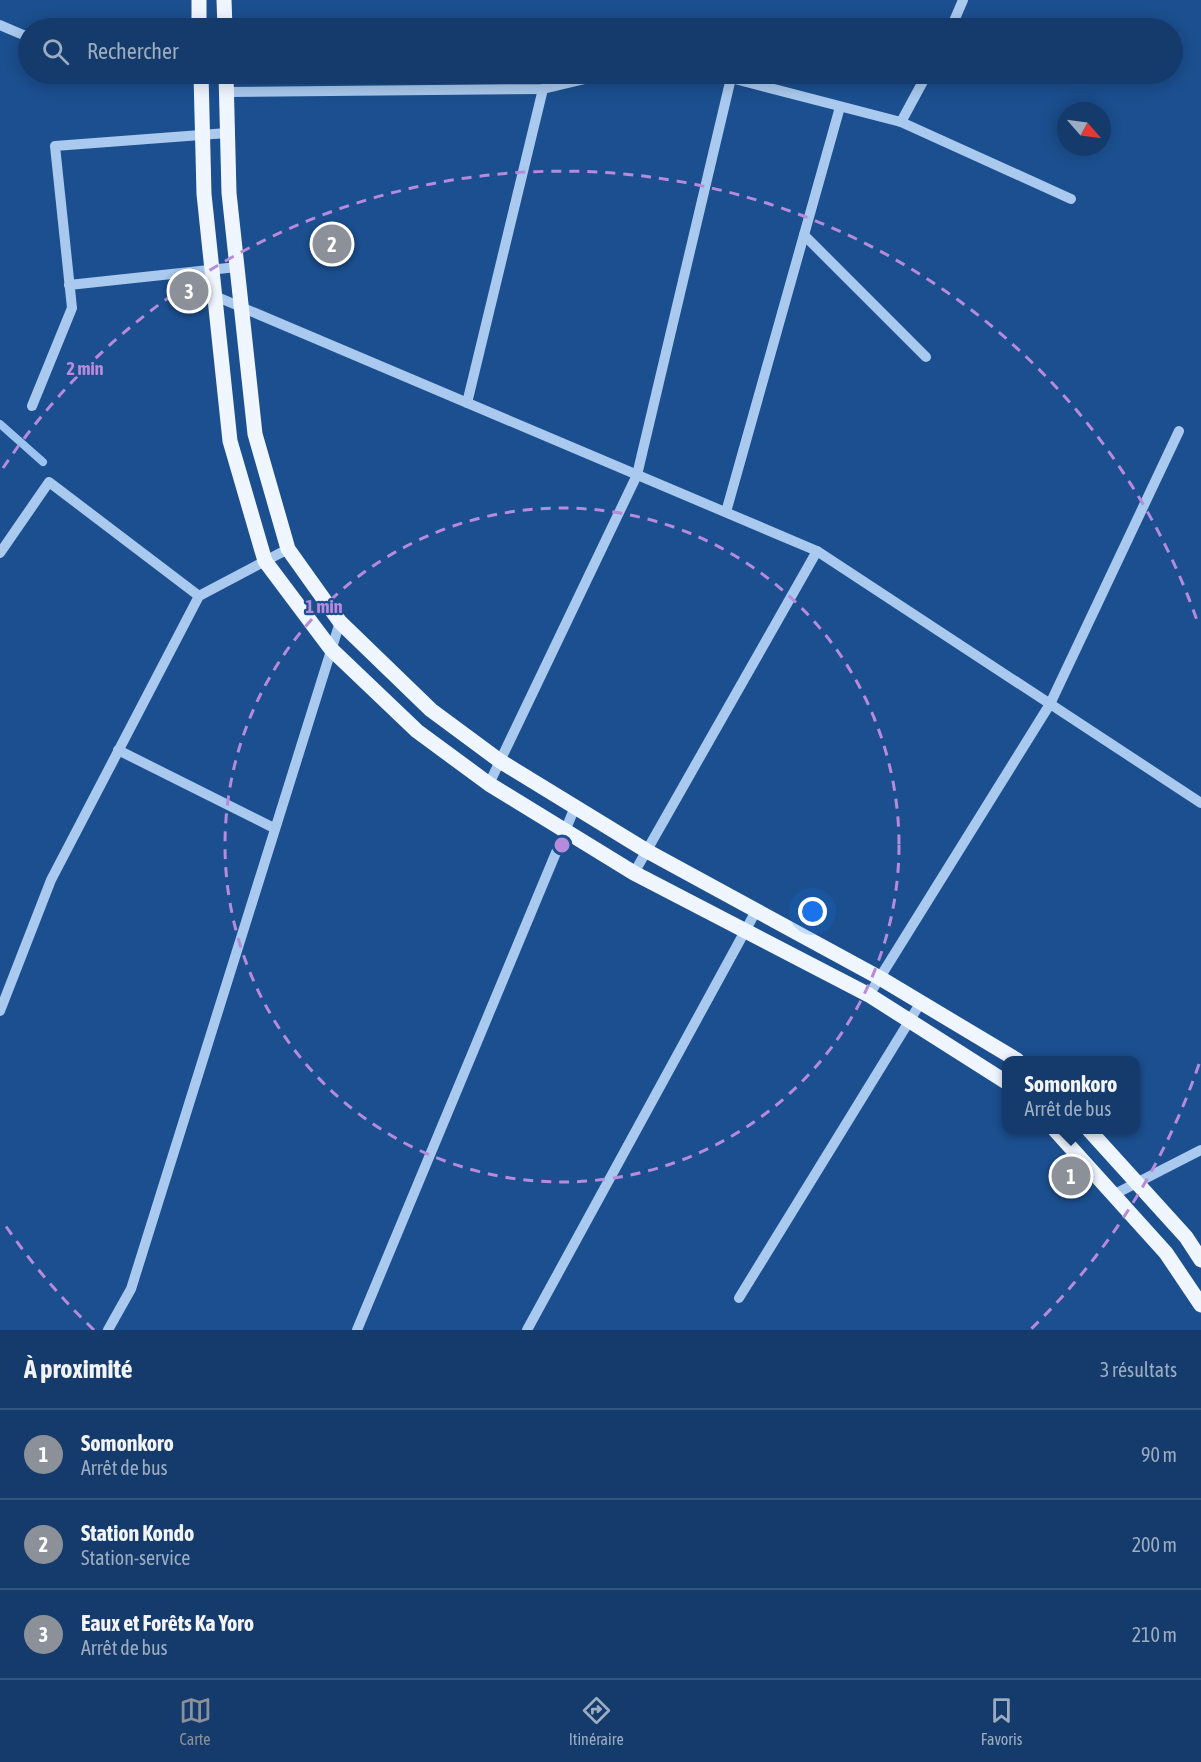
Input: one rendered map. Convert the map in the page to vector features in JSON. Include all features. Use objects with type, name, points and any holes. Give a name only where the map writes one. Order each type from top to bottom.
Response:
[{"type":"main road","points":[[199,0],[199,18]]},
{"type":"main road","points":[[224,0],[225,18]]},
{"type":"main road","points":[[201,84],[204,194],[230,441],[265,561],[331,649],[417,731],[489,784],[634,873],[869,995],[1002,1079]]},
{"type":"main road","points":[[226,84],[229,193],[255,434],[288,549],[339,622],[431,710],[500,761],[647,851],[880,978],[1010,1056]]},
{"type":"main road","points":[[1058,1134],[1166,1253],[1201,1305]]},
{"type":"main road","points":[[1093,1134],[1186,1238],[1201,1260]]},
{"type":"street","points":[[955,18],[963,0]]},
{"type":"street","points":[[0,25],[18,33]]},
{"type":"street","points":[[226,92],[543,89],[564,84]]},
{"type":"street","points":[[489,784],[637,475],[730,84]]},
{"type":"street","points":[[754,84],[901,122],[1071,199]]},
{"type":"street","points":[[901,122],[922,84]]},
{"type":"street","points":[[467,402],[543,89]]},
{"type":"street","points":[[726,512],[840,107]]},
{"type":"street","points":[[32,406],[72,308],[55,146],[227,133]]},
{"type":"street","points":[[804,235],[926,357]]},
{"type":"street","points":[[69,285],[237,267]]},
{"type":"street","points":[[215,296],[817,551],[1201,803]]},
{"type":"street","points":[[869,995],[1050,704],[1179,431]]},
{"type":"street","points":[[0,553],[49,482],[199,596]]},
{"type":"street","points":[[0,1011],[51,880],[199,596],[288,549]]},
{"type":"street","points":[[634,873],[817,551]]},
{"type":"street","points":[[108,1330],[131,1289],[339,622]]},
{"type":"street","points":[[118,750],[274,828]]},
{"type":"street","points":[[357,1330],[575,807]]},
{"type":"street","points":[[527,1330],[756,911]]},
{"type":"street","points":[[739,1298],[921,1002]]},
{"type":"street","points":[[1113,1195],[1201,1150]]},
{"type":"waterway","points":[[0,424],[43,462]]},
{"type":"place","name":"Station Kondo","points":[[332,244]]},
{"type":"place","name":"Eaux et Forêts Ka Yoro","points":[[189,291]]},
{"type":"place","name":"Somonkoro","points":[[1071,1176]]}]
